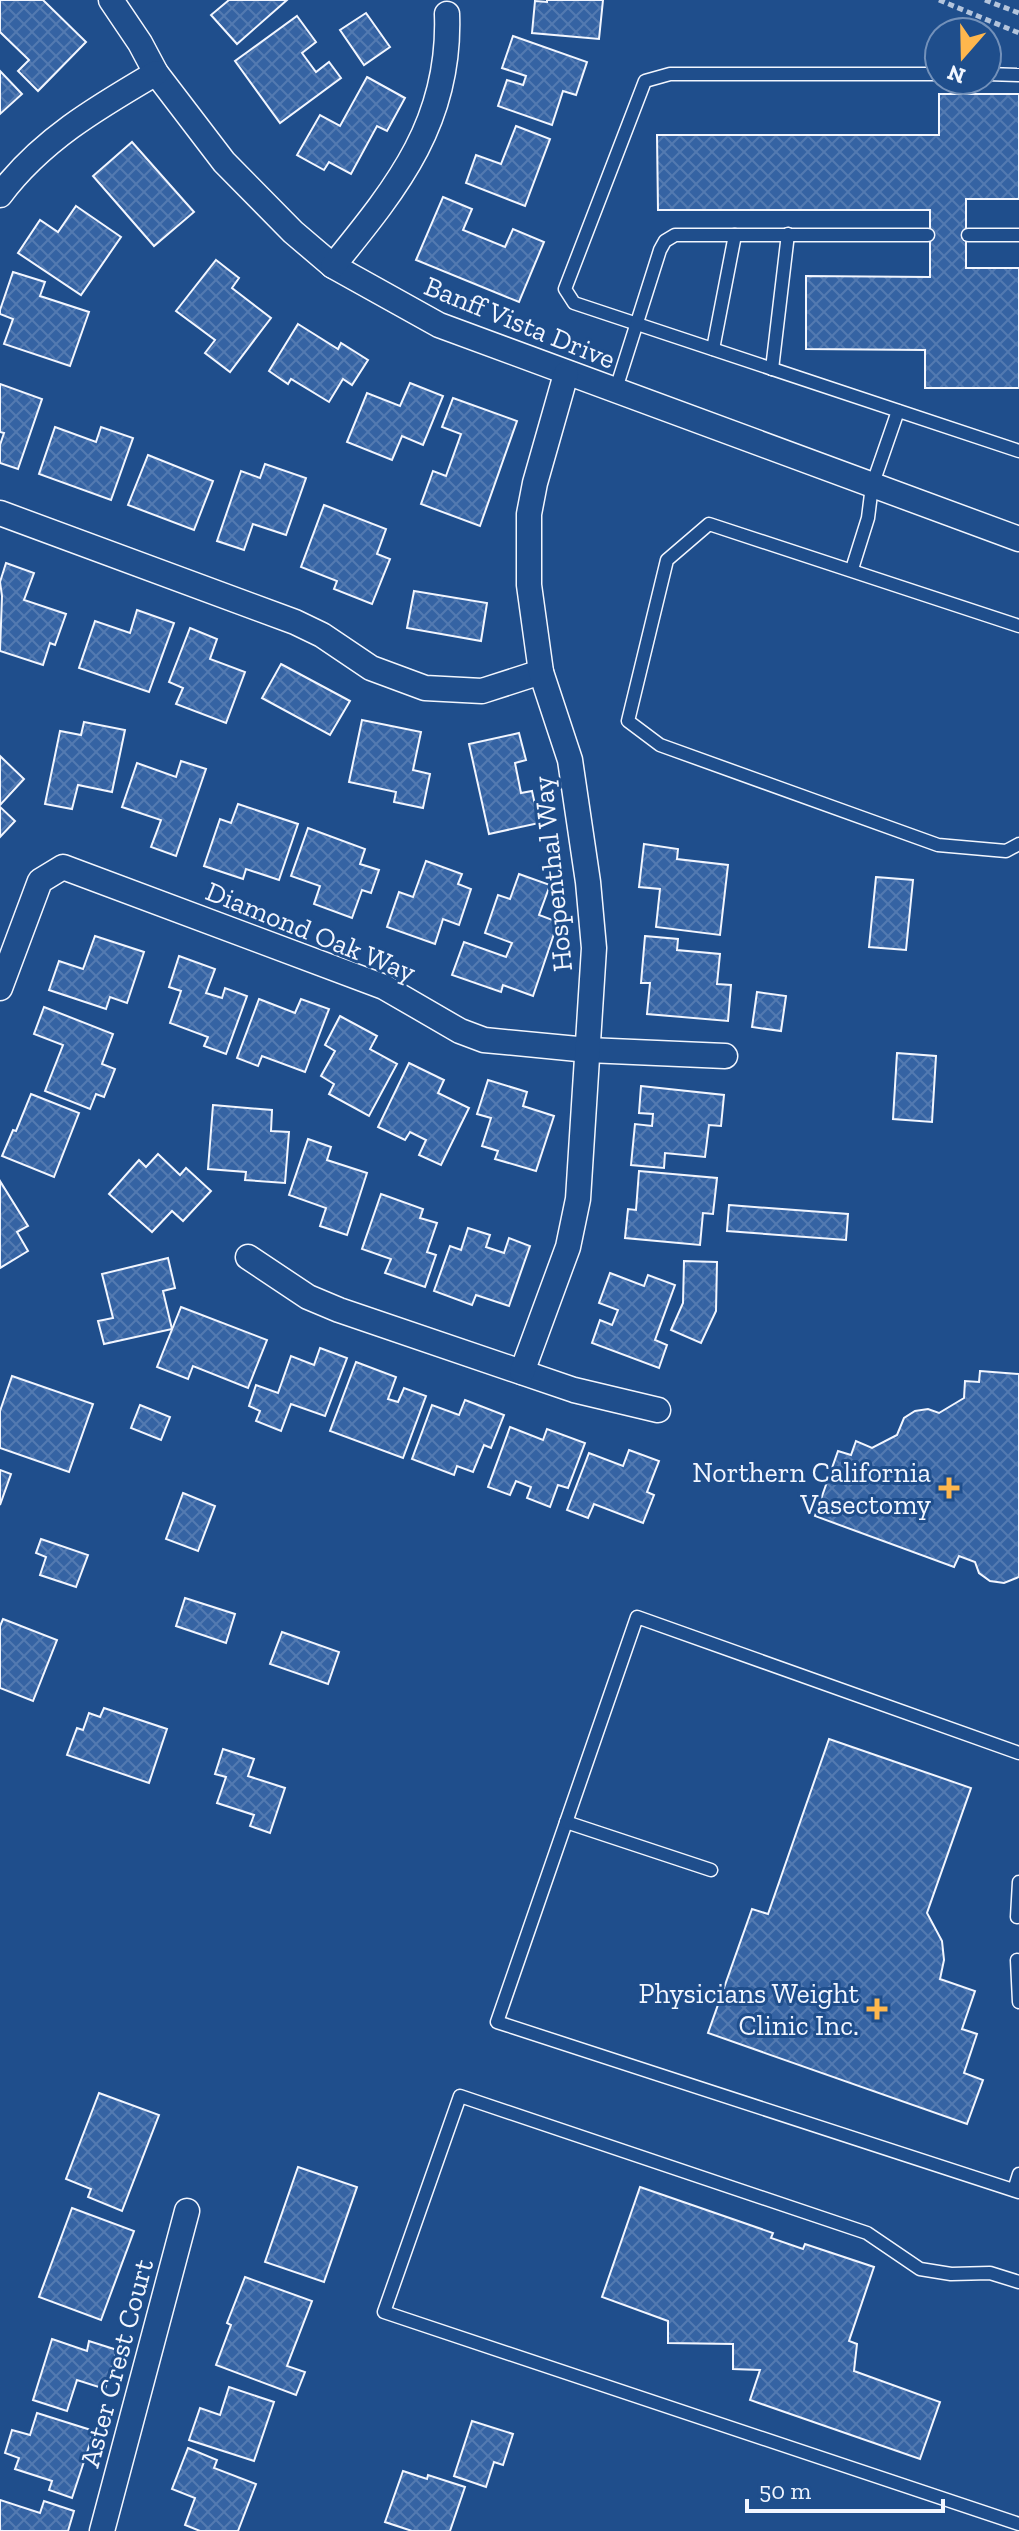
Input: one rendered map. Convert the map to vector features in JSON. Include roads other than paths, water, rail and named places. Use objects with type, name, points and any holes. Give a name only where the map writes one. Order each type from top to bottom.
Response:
[{"type":"street","name":"Banff Vista Drive","points":[[111,0],[156,73],[224,162],[293,232],[333,266],[439,325],[1019,539]]},
{"type":"street","points":[[333,266],[379,210],[425,135],[436,106],[448,49],[447,14]]},
{"type":"street","points":[[0,195],[13,178],[62,131],[156,73]]},
{"type":"street","name":"Hospenthal Way","points":[[522,1372],[568,1247],[578,1199],[594,948],[588,882],[570,760],[541,672],[529,585],[529,514],[546,440],[566,374]]},
{"type":"street","points":[[0,513],[295,622],[322,635],[371,668],[425,688],[482,691],[541,672]]},
{"type":"street","name":"Diamond Oak Way","points":[[0,988],[40,881],[63,867],[384,987],[460,1031],[484,1040],[588,1050],[725,1056]]},
{"type":"street","points":[[248,1257],[282,1282],[318,1302],[574,1390],[658,1410]]},
{"type":"street","name":"Aster Crest Court","points":[[102,2531],[187,2211]]},
{"type":"lane","points":[[923,74],[670,74],[645,81],[565,289],[574,303],[1019,451]]},
{"type":"lane","points":[[772,369],[788,234]]},
{"type":"lane","points":[[615,392],[665,241],[675,235],[928,235]]},
{"type":"lane","points":[[713,349],[735,235]]},
{"type":"lane","points":[[968,235],[1019,235]]},
{"type":"lane","points":[[852,569],[868,518],[872,486],[898,411]]},
{"type":"lane","points":[[1019,626],[709,524],[667,560],[628,721],[660,745],[938,845],[1006,851],[1019,844]]},
{"type":"lane","points":[[1019,1753],[637,1617],[497,2022],[1016,2191],[1019,2174]]},
{"type":"lane","points":[[566,1822],[711,1870]]},
{"type":"lane","points":[[1017,1917],[1019,1882]]},
{"type":"lane","points":[[1017,1960],[1019,2002]]},
{"type":"lane","points":[[1019,2282],[990,2273],[951,2274],[920,2269],[867,2233],[460,2096],[384,2312],[1019,2524]]},
{"type":"place","name":"Northern California Vasectomy","points":[[949,1488]]},
{"type":"place","name":"Physicians Weight Clinic Inc.","points":[[877,2009]]}]
